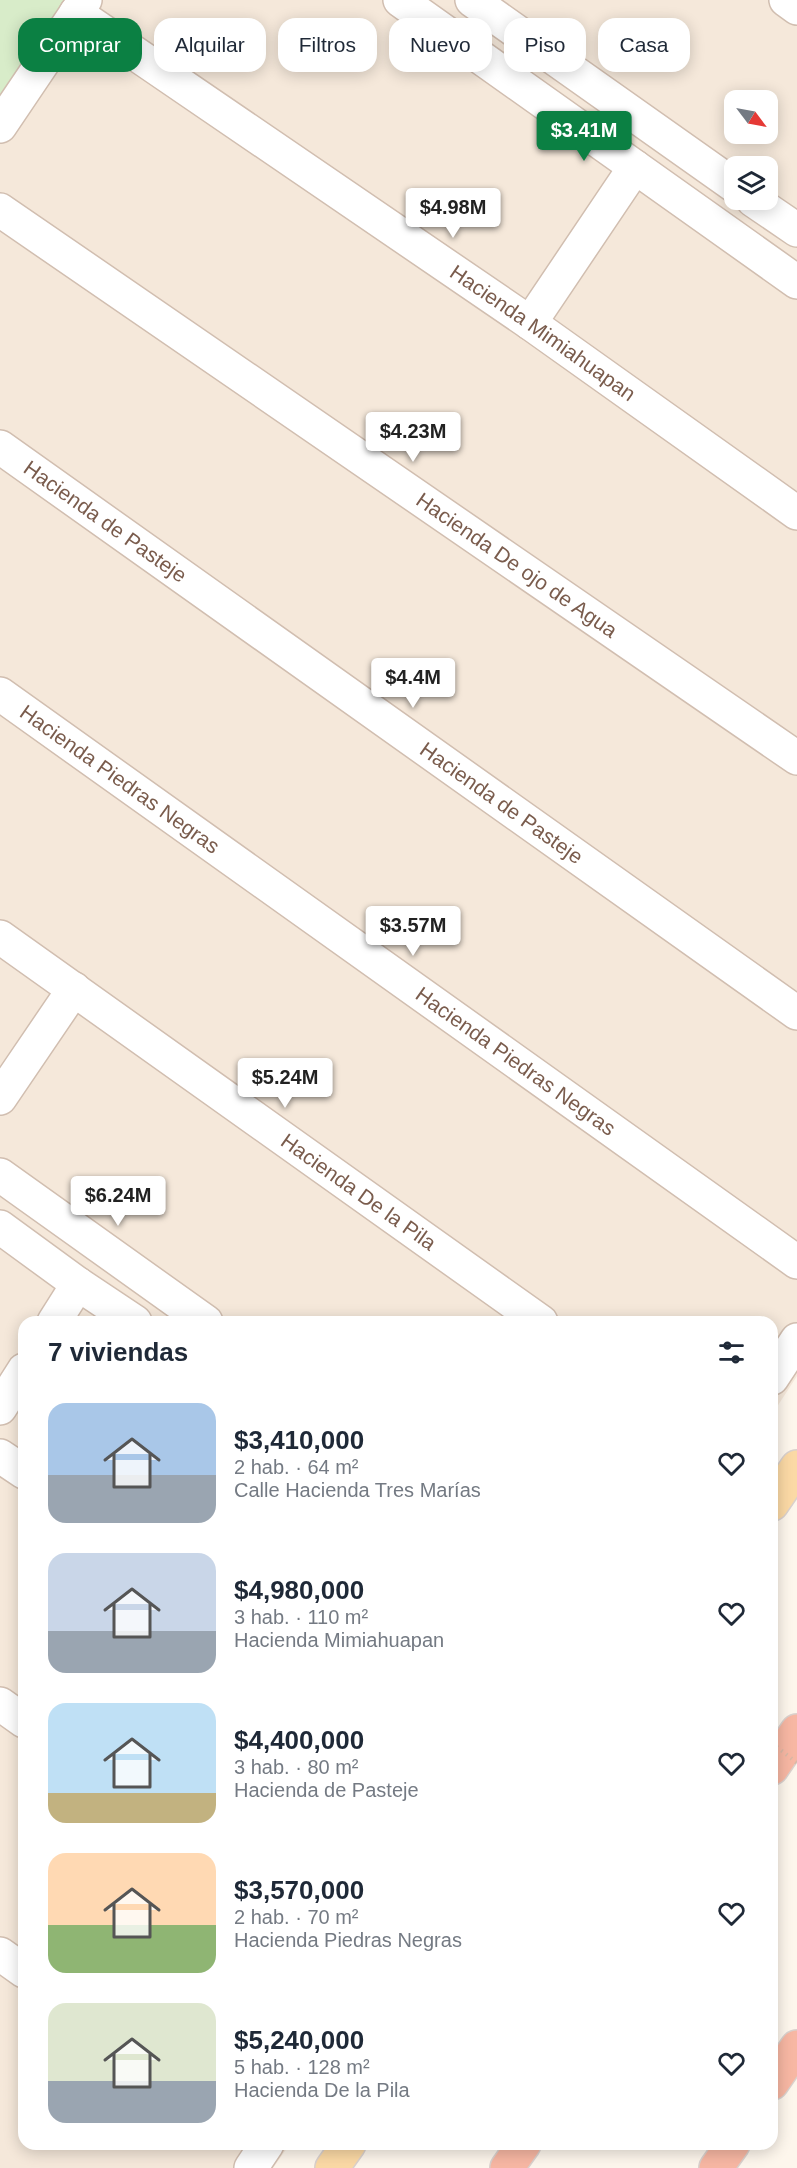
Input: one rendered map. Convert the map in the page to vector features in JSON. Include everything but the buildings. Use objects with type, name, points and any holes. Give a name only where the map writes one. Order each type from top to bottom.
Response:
[{"type":"highway","points":[[778,1759],[797,1731]]},
{"type":"highway","points":[[778,2075],[797,2047]]},
{"type":"highway","points":[[507,2168],[520,2150]]},
{"type":"highway","points":[[716,2168],[729,2150]]},
{"type":"main road","points":[[778,1495],[797,1467]]},
{"type":"main road","points":[[332,2168],[345,2150]]},
{"type":"street","points":[[400,0],[426,18]]},
{"type":"street","points":[[786,0],[797,8]]},
{"type":"street","points":[[0,126],[81,6]]},
{"type":"street","name":"Hacienda Mimiahuapan","points":[[81,6],[797,513]]},
{"type":"street","points":[[482,7],[724,178]]},
{"type":"street","points":[[492,65],[797,282]]},
{"type":"street","points":[[530,322],[635,167]]},
{"type":"street","name":"Hacienda De ojo de Agua","points":[[0,210],[797,758]]},
{"type":"street","points":[[767,210],[797,231]]},
{"type":"street","name":"Hacienda de Pasteje","points":[[0,447],[797,1012]]},
{"type":"street","name":"Hacienda Piedras Negras","points":[[0,694],[797,1262]]},
{"type":"street","name":"Hacienda De la Pila","points":[[0,937],[533,1316]]},
{"type":"street","points":[[0,1098],[74,990]]},
{"type":"street","points":[[0,1175],[198,1316]]},
{"type":"street","points":[[0,1227],[126,1316]]},
{"type":"street","points":[[58,1316],[78,1284]]},
{"type":"street","points":[[778,1369],[797,1340]]},
{"type":"street","points":[[0,1408],[18,1380]]},
{"type":"street","points":[[0,1456],[18,1468]]},
{"type":"street","points":[[0,1704],[18,1717]]},
{"type":"street","points":[[0,1954],[18,1967]]},
{"type":"street","points":[[251,2168],[263,2150]]},
{"type":"path","points":[[778,1748],[797,1763]]},
{"type":"shaded area","points":[[0,0],[797,0],[797,1376],[778,1405],[778,1316],[18,1316],[18,2150],[286,2150],[273,2168],[0,2168]]},
{"type":"green space","points":[[0,0],[75,0],[63,18],[18,18],[18,72],[25,72],[0,109]]}]
